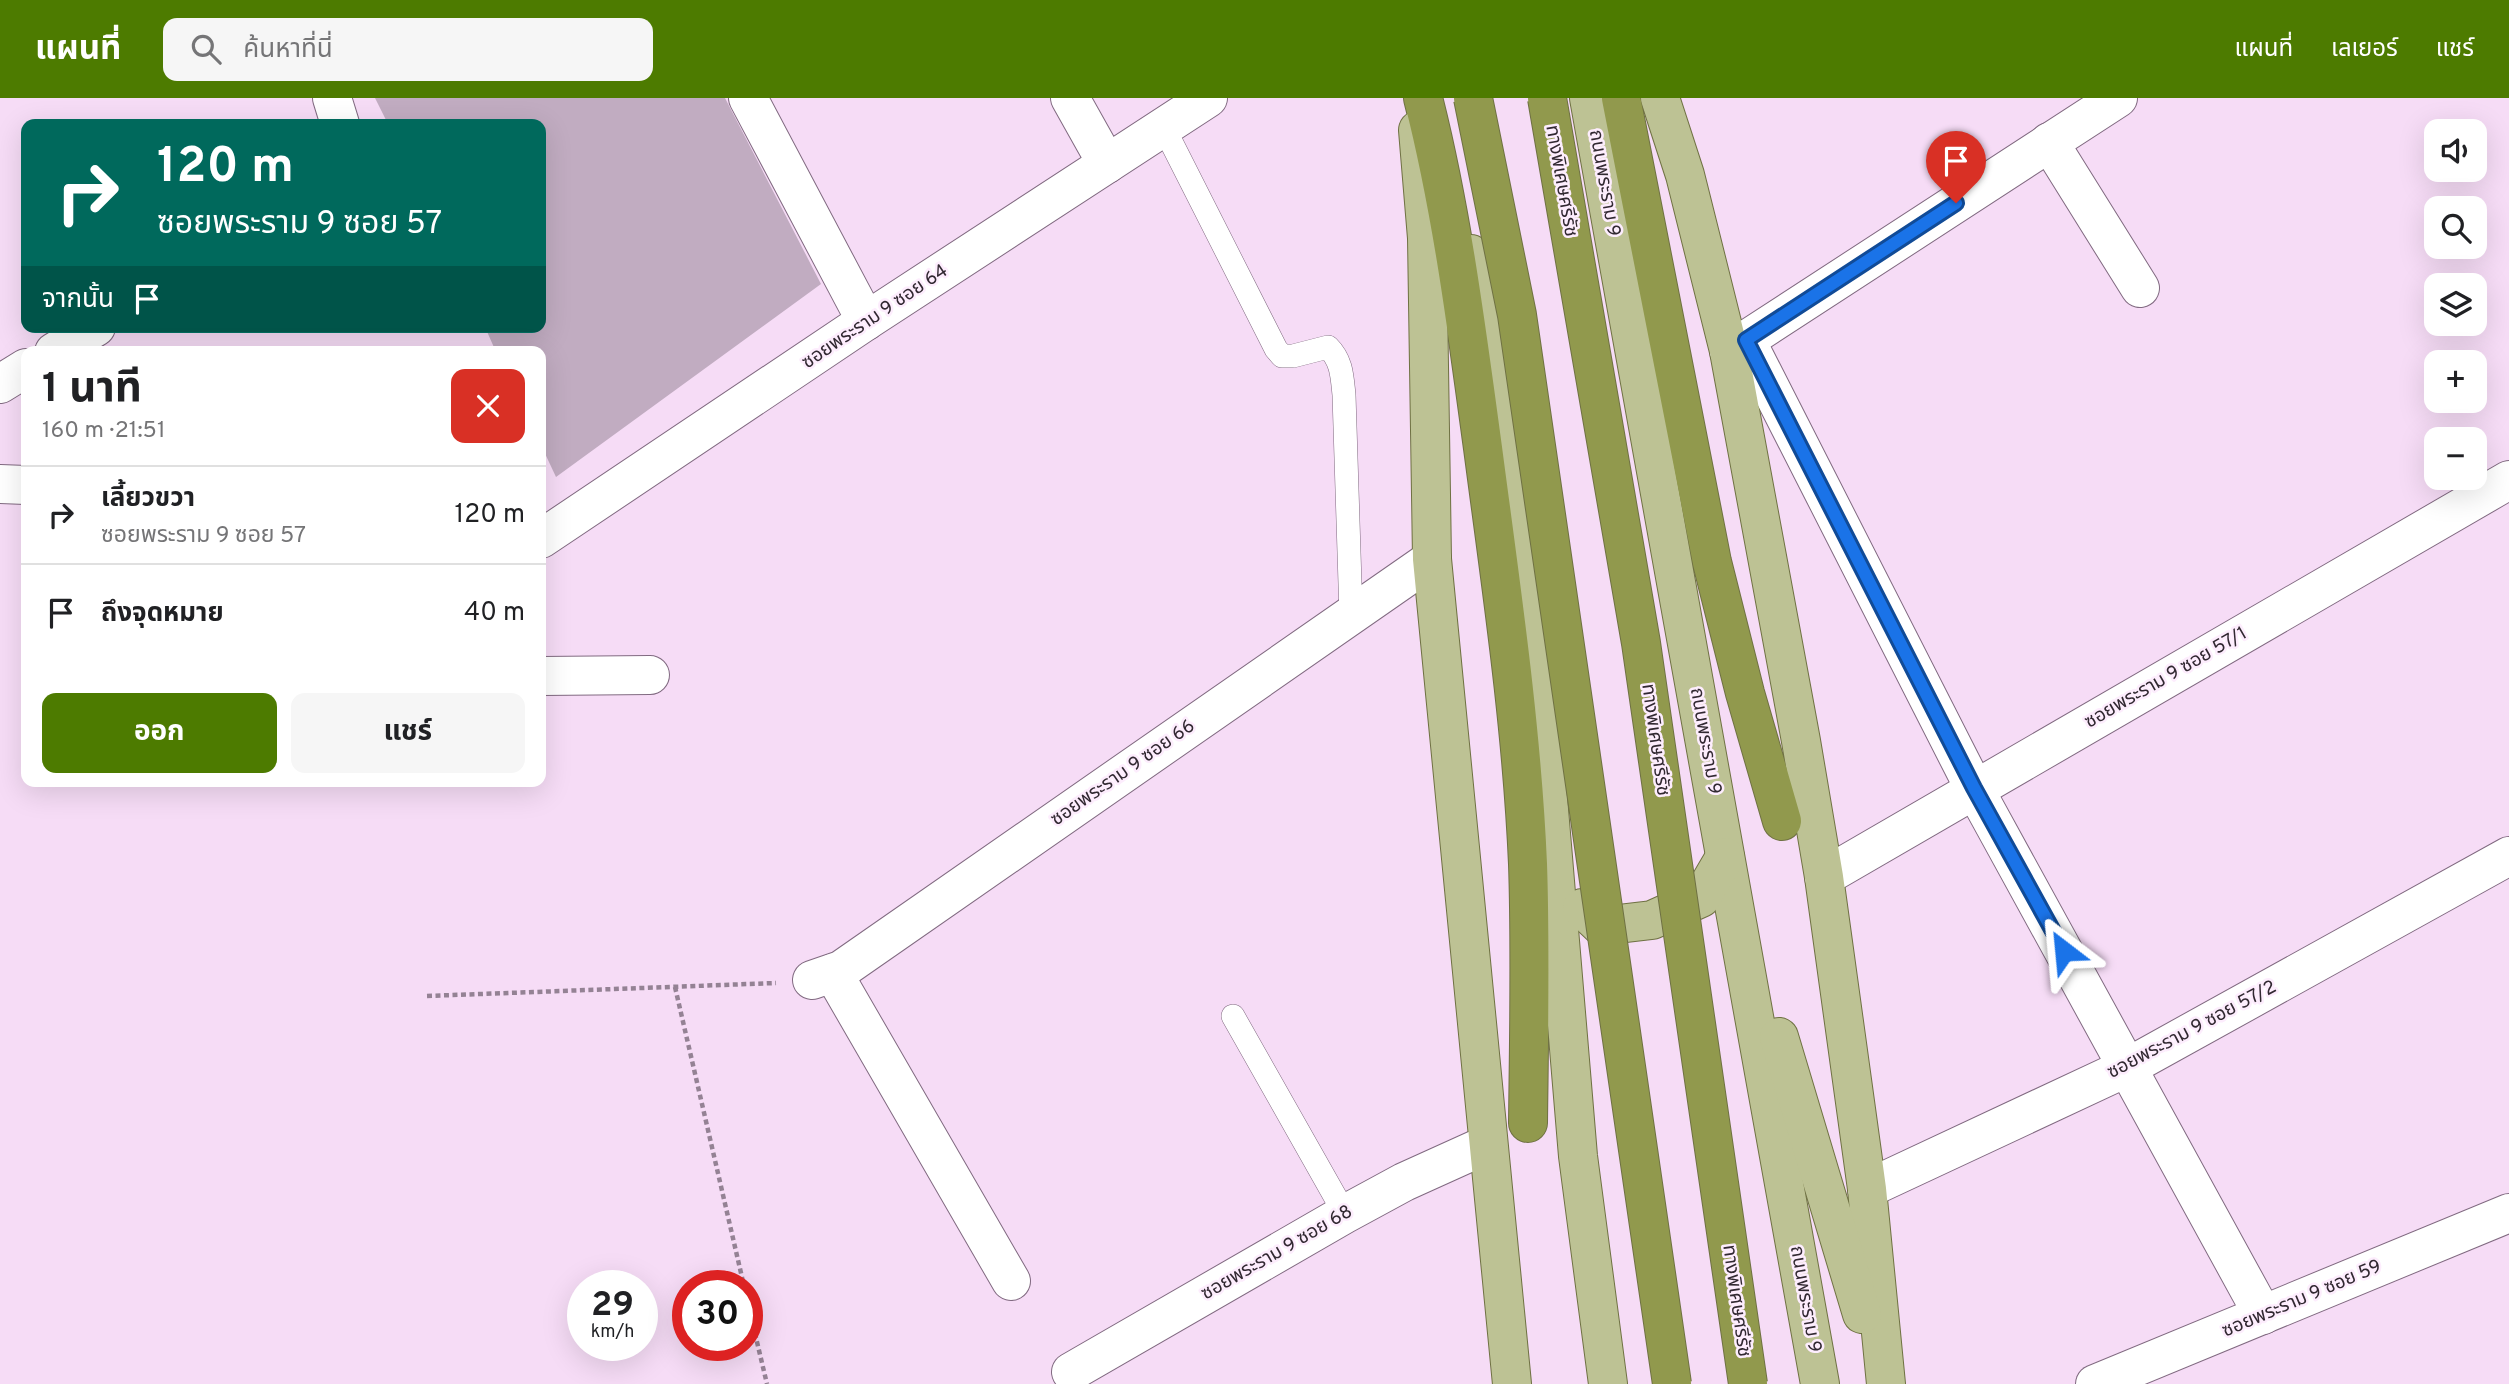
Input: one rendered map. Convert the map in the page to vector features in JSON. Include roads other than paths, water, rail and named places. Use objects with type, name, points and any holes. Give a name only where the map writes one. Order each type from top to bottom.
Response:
[{"type":"highway","points":[[1423,98],[1435,145],[1468,335],[1503,600],[1520,763],[1528,875],[1528,1123]]},
{"type":"highway","points":[[1473,98],[1517,316],[1672,1384]]},
{"type":"highway","name":"ทางพิเศษศรีรัช","points":[[1547,98],[1642,643],[1748,1384]]},
{"type":"highway","points":[[1620,98],[1712,562],[1745,693],[1782,821]]},
{"type":"main road","points":[[1415,98],[1427,238],[1432,559],[1512,1384]]},
{"type":"main road","points":[[1434,98],[1487,325],[1542,726],[1578,1156],[1608,1384]]},
{"type":"main road","name":"ถนนพระราม 9","points":[[1589,98],[1820,1384]]},
{"type":"main road","points":[[1660,98],[1737,346],[1824,877],[1867,1189],[1884,1384]]},
{"type":"main road","points":[[1555,882],[1601,926],[1652,920],[1701,898],[1725,857]]},
{"type":"main road","points":[[1725,857],[1884,1384]]},
{"type":"street","points":[[332,98],[338,119]]},
{"type":"street","points":[[748,98],[866,321]]},
{"type":"street","points":[[1070,98],[1107,164]]},
{"type":"street","name":"ซอยพระราม 9 ซอย 64","points":[[546,536],[866,321],[1208,98]]},
{"type":"street","points":[[2118,98],[1737,346],[1974,788],[2263,1315]]},
{"type":"street","points":[[2049,142],[2140,288]]},
{"type":"street","points":[[64,346],[86,333]]},
{"type":"street","points":[[0,384],[21,371]]},
{"type":"street","name":"ซอยพระราม 9 ซอย 57/1","points":[[1824,877],[2509,480]]},
{"type":"street","points":[[0,484],[21,485]]},
{"type":"street","name":"ซอยพระราม 9 ซอย 66","points":[[1011,1281],[822,976],[841,970],[1432,559]]},
{"type":"street","points":[[546,676],[650,675]]},
{"type":"street","name":"ซอยพระราม 9 ซอย 57/2","points":[[1867,1189],[2128,1067],[2509,856]]},
{"type":"street","name":"ซอยพระราม 9 ซอย 68","points":[[1071,1372],[1345,1214],[1404,1182],[1488,1143]]},
{"type":"street","name":"ซอยพระราม 9 ซอย 59","points":[[2095,1384],[2509,1213]]},
{"type":"lane","points":[[1163,126],[1276,349],[1282,356],[1293,356],[1328,347],[1337,355],[1342,368],[1351,615]]},
{"type":"lane","points":[[1233,1016],[1345,1214]]}]
